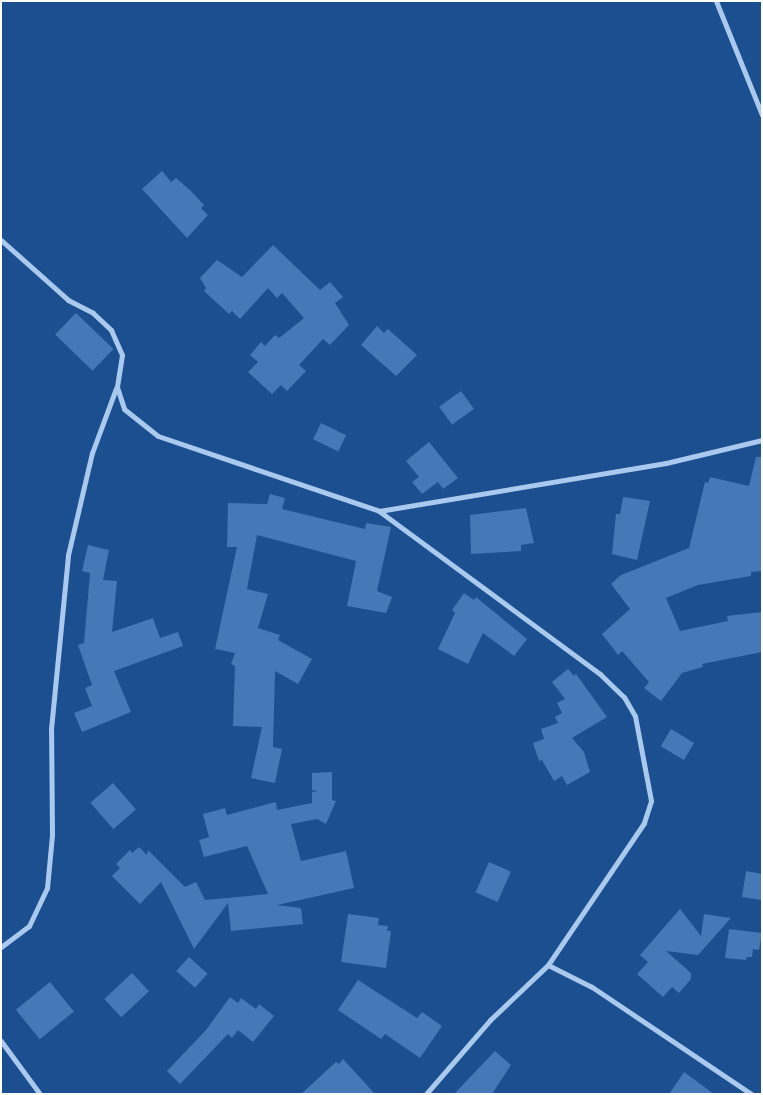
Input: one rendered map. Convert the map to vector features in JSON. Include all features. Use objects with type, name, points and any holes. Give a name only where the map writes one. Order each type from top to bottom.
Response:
[{"type":"street","points":[[716,1],[762,115]]},
{"type":"street","points":[[1,240],[68,300],[93,313],[111,330],[122,355],[117,387],[92,453],[68,555],[51,729],[52,835],[46,888],[30,926],[1,946]]},
{"type":"street","points":[[117,387],[128,414],[158,436],[379,511],[600,674],[624,698],[635,716],[651,801],[644,823],[548,965],[490,1020],[426,1094]]},
{"type":"street","points":[[379,511],[666,463],[762,440]]},
{"type":"street","points":[[548,965],[600,992],[751,1094]]},
{"type":"street","points":[[1,1041],[40,1094]]},
{"type":"building","points":[[162,171],[171,182],[176,178],[191,191],[204,205],[201,208],[208,215],[187,238],[142,189]]},
{"type":"building","points":[[273,245],[320,290],[330,282],[343,297],[335,303],[349,325],[330,345],[323,339],[299,365],[306,371],[287,391],[281,385],[272,394],[248,372],[258,362],[250,355],[261,342],[265,346],[275,335],[279,338],[304,318],[282,293],[277,298],[268,288],[240,319],[232,311],[229,314],[204,291],[206,288],[200,278],[217,260],[242,277]]},
{"type":"building","points":[[76,313],[113,349],[93,371],[55,335]]},
{"type":"building","points":[[377,326],[384,333],[388,329],[417,355],[396,376],[361,345]]},
{"type":"building","points":[[461,391],[474,409],[452,425],[439,407]]},
{"type":"building","points":[[321,423],[346,435],[338,451],[313,439]]},
{"type":"building","points":[[429,442],[458,478],[443,489],[438,482],[422,494],[412,482],[419,477],[406,461]]},
{"type":"building","points":[[756,457],[762,457],[762,571],[751,572],[751,576],[698,585],[666,598],[680,631],[728,621],[727,616],[762,612],[762,652],[702,664],[703,667],[682,673],[661,701],[644,688],[649,682],[622,651],[618,655],[602,634],[630,609],[611,584],[621,575],[689,548],[705,482],[708,483],[710,477],[749,486]]},
{"type":"building","points":[[270,494],[285,498],[282,509],[365,529],[366,523],[391,527],[377,591],[392,597],[386,613],[347,606],[356,561],[257,535],[247,589],[268,594],[258,628],[280,635],[278,640],[312,659],[298,684],[275,671],[273,747],[282,749],[275,783],[251,778],[262,727],[233,726],[235,666],[231,664],[235,653],[215,649],[237,547],[227,547],[228,503],[267,504]]},
{"type":"building","points":[[623,497],[650,501],[637,560],[612,554],[616,514],[620,514]]},
{"type":"building","points":[[526,508],[534,543],[521,545],[521,551],[471,554],[470,515]]},
{"type":"building","points":[[88,545],[109,550],[103,580],[117,581],[112,632],[153,618],[160,638],[178,632],[183,646],[114,671],[131,712],[82,732],[74,713],[92,706],[85,688],[92,685],[78,645],[84,643],[90,573],[82,571]]},
{"type":"building","points":[[464,593],[474,600],[476,597],[527,639],[514,656],[483,633],[468,664],[438,649],[455,613],[452,610]]},
{"type":"building","points":[[568,669],[574,676],[576,674],[607,717],[572,738],[584,752],[590,772],[567,785],[562,776],[554,781],[542,760],[539,761],[533,743],[544,739],[541,729],[558,723],[555,717],[562,713],[557,703],[565,699],[552,682]]},
{"type":"building","points":[[671,729],[694,743],[684,760],[661,746]]},
{"type":"building","points":[[332,772],[332,800],[336,801],[326,824],[317,819],[291,824],[301,861],[346,851],[354,888],[277,905],[301,908],[303,924],[231,931],[228,903],[194,949],[161,882],[140,904],[112,876],[120,868],[116,864],[130,850],[132,853],[139,847],[147,855],[148,850],[185,887],[196,882],[205,900],[268,894],[247,846],[204,857],[199,840],[209,837],[203,814],[225,808],[227,815],[276,802],[277,810],[312,803],[312,792],[318,791],[312,790],[312,773]]},
{"type":"building","points":[[113,783],[136,809],[113,829],[90,803]]},
{"type":"building","points":[[489,862],[511,872],[498,902],[476,892]]},
{"type":"building","points":[[746,871],[762,874],[762,900],[742,897]]},
{"type":"building","points":[[680,909],[701,936],[704,914],[731,918],[698,955],[666,951],[691,973],[691,979],[679,993],[672,987],[663,997],[637,974],[648,962],[640,955]]},
{"type":"building","points":[[348,914],[379,918],[378,925],[388,926],[387,931],[391,931],[386,968],[341,962]]},
{"type":"building","points":[[729,929],[762,933],[759,950],[753,949],[752,957],[747,957],[746,960],[725,958]]},
{"type":"building","points":[[189,957],[208,974],[195,988],[176,971]]},
{"type":"building","points":[[132,973],[149,991],[121,1017],[104,999]]},
{"type":"building","points":[[358,980],[417,1018],[422,1012],[442,1026],[420,1058],[385,1034],[381,1039],[338,1010]]},
{"type":"building","points":[[50,982],[74,1012],[40,1039],[16,1010]]},
{"type":"building","points":[[230,997],[238,1003],[241,998],[256,1009],[259,1004],[274,1016],[253,1042],[238,1030],[232,1038],[228,1034],[180,1084],[167,1071],[206,1030]]},
{"type":"building","points":[[495,1051],[511,1065],[492,1094],[454,1094]]},
{"type":"building","points":[[343,1059],[375,1094],[301,1094],[336,1062],[339,1064]]},
{"type":"building","points":[[684,1072],[714,1094],[669,1094]]}]
